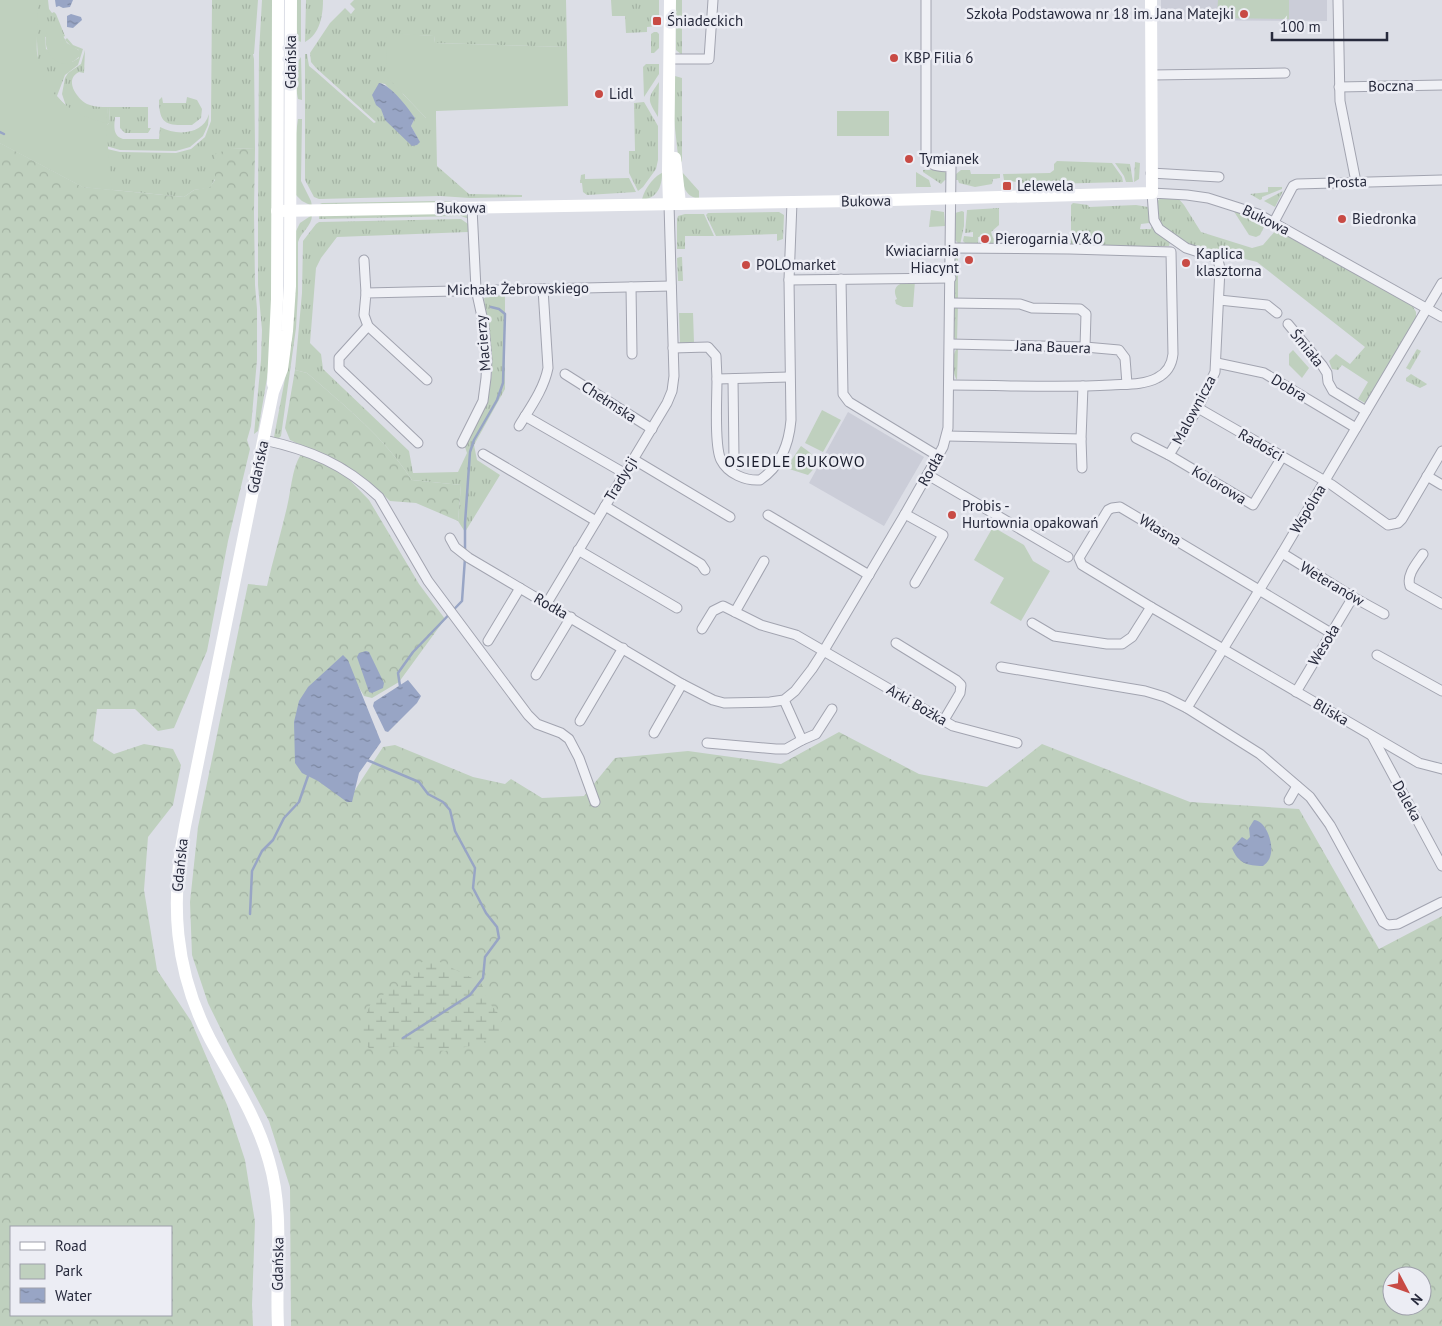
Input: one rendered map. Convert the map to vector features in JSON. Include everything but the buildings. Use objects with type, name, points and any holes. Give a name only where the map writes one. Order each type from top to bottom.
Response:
[{"type":"main road","name":"Gdańska","points":[[278,0],[284,211]]},
{"type":"main road","name":"Gdańska","points":[[278,1326],[278,1221],[272,1169],[256,1126],[196,1009],[180,953],[176,912],[177,880],[184,831],[273,392],[273,366],[284,211],[291,0]]},
{"type":"main road","points":[[670,0],[669,116],[675,204]]},
{"type":"main road","points":[[1151,0],[1152,193]]},
{"type":"main road","name":"Bukowa","points":[[284,211],[951,199],[1152,193]]},
{"type":"street","points":[[670,59],[709,59],[713,0]]},
{"type":"street","name":"Rodła","points":[[450,538],[455,547],[470,558],[682,684],[713,700],[724,702],[770,702],[784,700],[802,684],[906,514],[947,436],[950,384],[951,166],[932,165],[926,158],[926,0]]},
{"type":"street","points":[[1338,0],[1340,102],[1356,182]]},
{"type":"street","points":[[1152,75],[1285,73]]},
{"type":"street","name":"Boczna","points":[[1339,87],[1442,85]]},
{"type":"street","points":[[1151,173],[1219,177]]},
{"type":"street","name":"Prosta","points":[[1274,222],[1295,185],[1442,180]]},
{"type":"street","name":"Bukowa","points":[[1152,193],[1208,198],[1241,208],[1274,222],[1442,317]]},
{"type":"street","name":"Malownicza","points":[[1152,193],[1154,220],[1159,229],[1186,248],[1210,254],[1218,260],[1220,268],[1216,363],[1212,379],[1198,408],[1169,455]]},
{"type":"street","points":[[673,348],[708,347],[716,356],[718,453],[731,471],[745,479],[760,480],[775,467],[785,450],[792,420],[789,280],[792,202]]},
{"type":"street","name":"Tradycji","points":[[547,603],[624,473],[652,433],[672,391],[674,376],[671,286],[675,204]]},
{"type":"street","name":"Macierzy","points":[[462,443],[483,401],[486,378],[484,326],[476,290],[472,208]]},
{"type":"street","points":[[950,384],[1083,386],[1126,384],[1152,380],[1166,372],[1173,354],[1170,252],[951,248]]},
{"type":"street","points":[[364,260],[366,293],[364,315],[368,326],[427,380]]},
{"type":"street","points":[[789,280],[951,278]]},
{"type":"street","points":[[841,279],[843,394],[849,402],[938,456]]},
{"type":"street","name":"Wspólna","points":[[1187,708],[1282,553],[1442,283]]},
{"type":"street","name":"Michała Żebrowskiego","points":[[366,293],[671,286]]},
{"type":"street","points":[[631,287],[632,354]]},
{"type":"street","points":[[519,426],[547,377],[543,289]]},
{"type":"street","points":[[1220,300],[1267,305],[1277,313]]},
{"type":"street","points":[[951,304],[1020,304],[1032,308],[1080,309],[1086,314],[1085,347]]},
{"type":"street","name":"Śmiała","points":[[1288,324],[1322,365],[1333,391],[1366,411]]},
{"type":"street","points":[[368,326],[339,358],[339,368],[418,443]]},
{"type":"street","name":"Jana Bauera","points":[[950,344],[1085,347],[1119,350],[1125,358],[1126,384]]},
{"type":"street","name":"Dobra","points":[[1216,363],[1264,373],[1356,428]]},
{"type":"street","name":"Chełmska","points":[[565,374],[652,433]]},
{"type":"street","points":[[717,379],[790,377]]},
{"type":"street","points":[[731,471],[734,459],[733,379]]},
{"type":"street","points":[[1082,468],[1083,386]]},
{"type":"street","name":"Radości","points":[[1198,408],[1325,481],[1384,523],[1393,526],[1402,519],[1428,476]]},
{"type":"street","points":[[525,416],[624,473]]},
{"type":"street","points":[[947,436],[1081,439]]},
{"type":"street","name":"Kolorowa","points":[[1136,438],[1169,455],[1253,505],[1282,457]]},
{"type":"street","points":[[264,440],[300,448],[327,460],[369,487],[379,497],[428,581],[528,715],[537,724],[561,733],[569,739],[580,758],[595,802]]},
{"type":"street","points":[[1442,451],[1428,476],[1442,485]]},
{"type":"street","points":[[483,454],[596,521]]},
{"type":"street","points":[[633,459],[730,517]]},
{"type":"street","points":[[928,475],[1068,557]]},
{"type":"street","points":[[605,506],[701,564],[705,570]]},
{"type":"street","name":"Własna","points":[[1079,558],[1108,510],[1120,507],[1331,632]]},
{"type":"street","points":[[906,514],[943,535],[915,583]]},
{"type":"street","points":[[768,515],[870,575]]},
{"type":"street","points":[[578,550],[677,608]]},
{"type":"street","name":"Weteranów","points":[[1282,553],[1384,614]]},
{"type":"street","points":[[1423,554],[1409,576],[1408,582],[1410,586],[1441,603]]},
{"type":"street","name":"Bliska","points":[[1079,558],[1082,565],[1223,650],[1401,753],[1427,766],[1442,769]]},
{"type":"street","points":[[702,629],[713,611],[718,608],[723,606],[735,612],[764,561]]},
{"type":"street","points":[[488,640],[520,588]]},
{"type":"street","name":"Wesoła","points":[[1296,692],[1353,597]]},
{"type":"street","points":[[1032,623],[1054,636],[1107,644],[1122,644],[1132,637],[1151,607]]},
{"type":"street","name":"Arki Bożka","points":[[735,612],[761,625],[796,635],[953,726],[1017,743]]},
{"type":"street","points":[[536,675],[571,617]]},
{"type":"street","points":[[896,643],[961,685],[960,693],[944,720]]},
{"type":"street","points":[[580,721],[623,648]]},
{"type":"street","points":[[1377,655],[1442,691]]},
{"type":"street","points":[[1001,667],[1145,691],[1165,697],[1187,708],[1260,754],[1310,797],[1324,817],[1383,922],[1388,925],[1398,924],[1442,902]]},
{"type":"street","points":[[654,733],[682,684]]},
{"type":"street","points":[[784,700],[802,740]]},
{"type":"street","points":[[707,743],[786,749],[816,734],[832,709]]},
{"type":"street","name":"Daleka","points":[[1372,735],[1442,866]]},
{"type":"street","points":[[1388,766],[1392,757],[1401,753]]},
{"type":"street","points":[[1288,800],[1297,786]]},
{"type":"shaded area","name":"Szkoła Podstawowa nr 18 im. Jana Matejki","points":[[1161,0],[1327,0],[1327,21],[1161,20]]},
{"type":"shaded area","points":[[848,412],[924,457],[884,526],[809,483]]},
{"type":"green space","points":[[0,0],[39,0],[37,55],[41,71],[47,83],[61,101],[82,115],[106,123],[108,107],[110,107],[109,123],[106,126],[112,190],[83,187],[0,143]]},
{"type":"green space","points":[[35,0],[48,0],[49,9],[52,13],[56,14],[65,36],[45,37],[46,49],[72,62],[79,58],[79,50],[72,47],[65,40],[67,38],[73,45],[83,49],[78,65],[65,75],[57,96],[66,106],[62,94],[65,78],[68,73],[81,64],[85,50],[84,73],[79,72],[72,79],[73,88],[87,104],[108,107],[107,125],[109,123],[110,107],[148,107],[148,128],[151,128],[148,133],[125,133],[120,128],[120,117],[115,117],[114,124],[117,136],[123,139],[159,139],[160,127],[174,132],[189,132],[201,126],[209,114],[208,125],[203,136],[190,147],[176,151],[120,150],[103,145],[39,82]]},
{"type":"green space","points":[[212,0],[258,0],[253,54],[255,149],[232,148],[210,188],[194,190],[184,197],[83,187],[0,143],[0,95],[103,148],[120,152],[176,153],[191,149],[205,137],[211,121]]},
{"type":"green space","points":[[262,0],[274,0],[272,319],[269,366],[258,431],[254,434],[262,330],[258,285],[258,212],[259,53]]},
{"type":"green space","points":[[295,0],[301,0],[301,42],[297,40]]},
{"type":"green space","points":[[306,0],[323,0],[320,24],[310,39],[305,42]]},
{"type":"green space","points":[[354,0],[566,0],[567,47],[435,43],[434,36],[387,34],[403,94],[426,118],[436,118],[437,166],[469,194],[522,195],[522,197],[470,198],[440,196],[319,199],[314,197],[305,180],[305,54],[307,54],[309,66],[374,123],[376,122],[311,62],[310,53],[330,23],[345,8],[351,14],[355,9],[350,4]],"holes":[[[379,83],[385,84],[415,118],[411,126],[419,141],[383,115]]]},
{"type":"green space","points":[[611,0],[659,0],[659,18],[655,19],[655,24],[659,25],[647,27],[647,32],[626,33],[625,16],[612,16]]},
{"type":"green space","points":[[675,0],[682,0],[682,55],[676,50]]},
{"type":"green space","points":[[1218,0],[1289,0],[1289,19],[1217,18]]},
{"type":"green space","points":[[54,25],[58,27],[67,43],[80,51],[80,56],[73,62],[59,62],[49,53],[46,37],[48,28]]},
{"type":"green space","points":[[654,32],[659,34],[659,48],[654,53],[651,53],[651,34]]},
{"type":"green space","points":[[387,33],[434,36],[435,43],[567,47],[568,106],[436,111],[436,118],[426,118],[386,76]]},
{"type":"green space","points":[[301,57],[302,100],[298,99],[295,78],[296,67]]},
{"type":"green space","points":[[646,64],[659,64],[659,74],[644,97],[643,67]]},
{"type":"green space","points":[[675,76],[682,78],[682,161],[679,165],[674,119]]},
{"type":"green space","points":[[659,82],[658,117],[650,99],[652,92]]},
{"type":"green space","points":[[162,97],[163,103],[186,103],[187,97],[197,100],[202,109],[201,118],[192,125],[167,123],[163,120],[159,109],[159,100]]},
{"type":"green space","points":[[644,102],[658,126],[658,160],[656,169],[638,191],[629,173],[629,151],[635,151],[634,103]]},
{"type":"green space","points":[[837,111],[889,111],[889,136],[837,136]]},
{"type":"green space","points":[[298,119],[302,119],[301,181],[312,206],[302,201],[296,195],[294,148]]},
{"type":"green space","points":[[0,143],[83,187],[184,197],[194,190],[210,187],[215,180],[215,154],[232,148],[255,149],[254,212],[257,360],[251,426],[247,440],[250,449],[228,541],[207,651],[174,728],[158,731],[135,709],[97,709],[93,741],[114,754],[144,744],[173,749],[181,765],[173,805],[148,837],[144,890],[157,970],[191,1021],[227,1105],[245,1160],[255,1222],[253,1326],[0,1326]]},
{"type":"green space","points":[[1057,161],[1112,163],[1122,177],[1123,182],[1050,184],[1004,180],[1003,174],[1050,173],[1054,170],[1054,164]]},
{"type":"green space","points":[[1135,162],[1140,163],[1139,179],[1134,182]]},
{"type":"green space","points":[[1115,163],[1130,164],[1133,182],[1126,182]]},
{"type":"green space","points":[[923,170],[942,170],[947,173],[947,180],[941,184],[923,172]]},
{"type":"green space","points":[[961,170],[970,170],[971,174],[1000,174],[1000,178],[993,179],[992,184],[975,187],[959,183],[958,180],[955,180],[956,174]]},
{"type":"green space","points":[[682,172],[699,191],[699,199],[694,198],[685,190]]},
{"type":"green space","points":[[916,172],[929,180],[931,187],[916,187]]},
{"type":"green space","points":[[662,173],[658,191],[651,197],[642,200],[649,184]]},
{"type":"green space","points":[[585,174],[585,179],[629,178],[636,192],[587,195],[583,192],[582,183],[580,183],[581,175]]},
{"type":"green space","points":[[1268,187],[1282,187],[1282,189],[1262,197],[1260,200],[1250,194],[1268,192]]},
{"type":"green space","points":[[1283,191],[1275,207],[1264,201]]},
{"type":"green space","points":[[1160,198],[1178,198],[1201,232],[1252,248],[1263,245],[1276,230],[1412,305],[1416,312],[1416,319],[1365,403],[1358,399],[1368,382],[1342,365],[1338,370],[1332,369],[1329,361],[1336,354],[1350,364],[1365,347],[1257,262],[1185,244],[1159,223],[1157,202]]},
{"type":"green space","points":[[439,201],[468,203],[320,204],[322,203]]},
{"type":"green space","points":[[1073,203],[1088,205],[1089,207],[1136,205],[1148,207],[1152,225],[1149,223],[1141,224],[1140,229],[1151,229],[1153,227],[1170,242],[1169,246],[1071,246],[1071,205]]},
{"type":"green space","points":[[999,208],[999,225],[991,232],[993,238],[998,240],[999,245],[985,245],[986,237],[978,237],[978,245],[967,245],[963,241],[964,236],[973,237],[973,232],[965,233],[967,210]]},
{"type":"green space","points":[[931,210],[944,212],[945,226],[929,227]]},
{"type":"green space","points":[[1233,210],[1260,220],[1264,227],[1260,235],[1256,237],[1249,235]]},
{"type":"green space","points":[[779,212],[784,215],[783,239],[777,241],[777,234],[716,236],[706,215],[708,213]]},
{"type":"green space","points":[[964,212],[964,226],[960,245],[955,240],[955,213]]},
{"type":"green space","points":[[465,213],[469,219],[461,216],[319,219],[319,215]]},
{"type":"green space","points":[[704,214],[714,236],[685,236],[685,249],[677,249],[677,220],[678,216]]},
{"type":"green space","points":[[312,215],[312,219],[298,242],[296,328],[281,436],[277,440],[274,437],[287,368],[295,233],[300,223]]},
{"type":"green space","points":[[461,219],[468,224],[468,232],[337,237],[316,268],[310,343],[321,354],[323,369],[409,451],[413,473],[458,472],[467,453],[465,447],[487,404],[492,373],[484,298],[505,294],[505,389],[474,445],[477,460],[500,475],[465,532],[458,521],[461,485],[412,480],[389,450],[350,410],[307,373],[295,370],[302,293],[303,241],[316,224],[319,222]]},
{"type":"green space","points":[[958,252],[958,302],[954,299],[955,257]]},
{"type":"green space","points":[[682,257],[683,281],[678,281],[677,258]]},
{"type":"green space","points":[[915,281],[913,307],[903,307],[896,304],[896,287],[902,283]]},
{"type":"green space","points":[[958,305],[957,341],[954,337],[954,308]]},
{"type":"green space","points":[[679,313],[693,313],[694,343],[680,343]]},
{"type":"green space","points":[[958,347],[957,380],[953,363],[954,354]]},
{"type":"green space","points":[[1417,349],[1421,351],[1410,370],[1406,368]]},
{"type":"green space","points":[[1293,350],[1309,368],[1302,378],[1289,365],[1289,354]]},
{"type":"green space","points":[[295,370],[307,373],[350,410],[389,450],[412,480],[461,485],[458,521],[416,503],[390,501],[374,486],[350,469],[290,440],[285,428]]},
{"type":"green space","points":[[1411,374],[1427,384],[1420,388],[1406,381],[1406,378]]},
{"type":"green space","points":[[822,410],[841,420],[823,452],[805,443]]},
{"type":"green space","points":[[801,446],[816,459],[813,470],[808,475],[786,468]]},
{"type":"green space","points":[[303,452],[339,469],[369,500],[419,584],[445,619],[399,682],[372,698],[364,696],[343,660],[353,793],[383,747],[395,745],[473,777],[505,784],[511,779],[542,798],[584,796],[615,758],[688,751],[781,764],[839,732],[919,774],[987,787],[1042,744],[1190,802],[1299,809],[1379,949],[1442,916],[1442,1326],[291,1326],[290,1187],[269,1121],[208,1003],[192,955],[190,902],[198,827],[248,584],[267,586],[296,464]]},
{"type":"green space","points":[[993,527],[1024,545],[1033,561],[1050,571],[1021,621],[990,603],[1004,578],[974,560]]},
{"type":"green space","points":[[438,961],[480,982],[491,1005],[500,1015],[502,1022],[499,1035],[475,1045],[445,1051],[404,1046],[370,1049],[365,1044],[361,1026],[371,1003],[403,984],[420,963]]},
{"type":"water","points":[[55,0],[73,0],[70,7],[63,8],[56,7]]},
{"type":"water","points":[[71,14],[81,17],[82,20],[73,28],[67,27],[67,16]]},
{"type":"water","points":[[379,83],[394,92],[415,118],[411,126],[420,142],[417,145],[412,146],[385,120],[381,109],[376,105],[372,95]]},
{"type":"water","points":[[369,652],[384,683],[383,688],[372,693],[369,692],[357,657],[359,653]]},
{"type":"water","points":[[343,655],[348,660],[381,742],[359,773],[352,802],[347,802],[318,781],[302,773],[295,763],[294,722],[299,701],[308,687]]},
{"type":"water","points":[[408,680],[421,696],[417,703],[388,732],[385,731],[373,706],[374,702]]},
{"type":"water","points":[[1254,820],[1258,821],[1265,828],[1271,843],[1270,857],[1263,866],[1244,863],[1237,857],[1232,848],[1242,837],[1247,840],[1250,837],[1249,828]]},
{"type":"waterway","points":[[0,132],[4,134]]},
{"type":"waterway","points":[[465,552],[470,452],[474,440],[497,400],[503,383],[505,314],[499,309],[491,307]]},
{"type":"waterway","points":[[400,686],[398,673],[413,652],[462,601],[465,558]]},
{"type":"waterway","points":[[367,760],[419,782],[428,794],[443,802],[450,810],[455,831],[475,868],[473,888],[486,913],[497,927],[499,938],[485,957],[483,978],[470,995],[403,1038]]},
{"type":"waterway","points":[[250,914],[252,871],[262,851],[273,840],[284,818],[299,802],[308,776]]},
{"type":"place","name":"Szkoła Podstawowa nr 18 im. Jana Matejki","points":[[1244,14]]},
{"type":"place","name":"Śniadeckich","points":[[657,21]]},
{"type":"place","name":"KBP Filia 6","points":[[894,58]]},
{"type":"place","name":"Lidl","points":[[599,94]]},
{"type":"place","name":"Tymianek","points":[[909,159]]},
{"type":"place","name":"Lelewela","points":[[1007,186]]},
{"type":"place","name":"Biedronka","points":[[1342,219]]},
{"type":"place","name":"Pierogarnia V&O","points":[[985,239]]},
{"type":"place","name":"Kwiaciarnia Hiacynt","points":[[969,260]]},
{"type":"place","name":"Kaplica klasztorna","points":[[1186,263]]},
{"type":"place","name":"POLOmarket","points":[[746,265]]},
{"type":"place","name":"Probis - Hurtownia opakowań","points":[[952,515]]},
{"type":"district","name":"OSIEDLE BUKOWO","points":[[795,461]]}]
